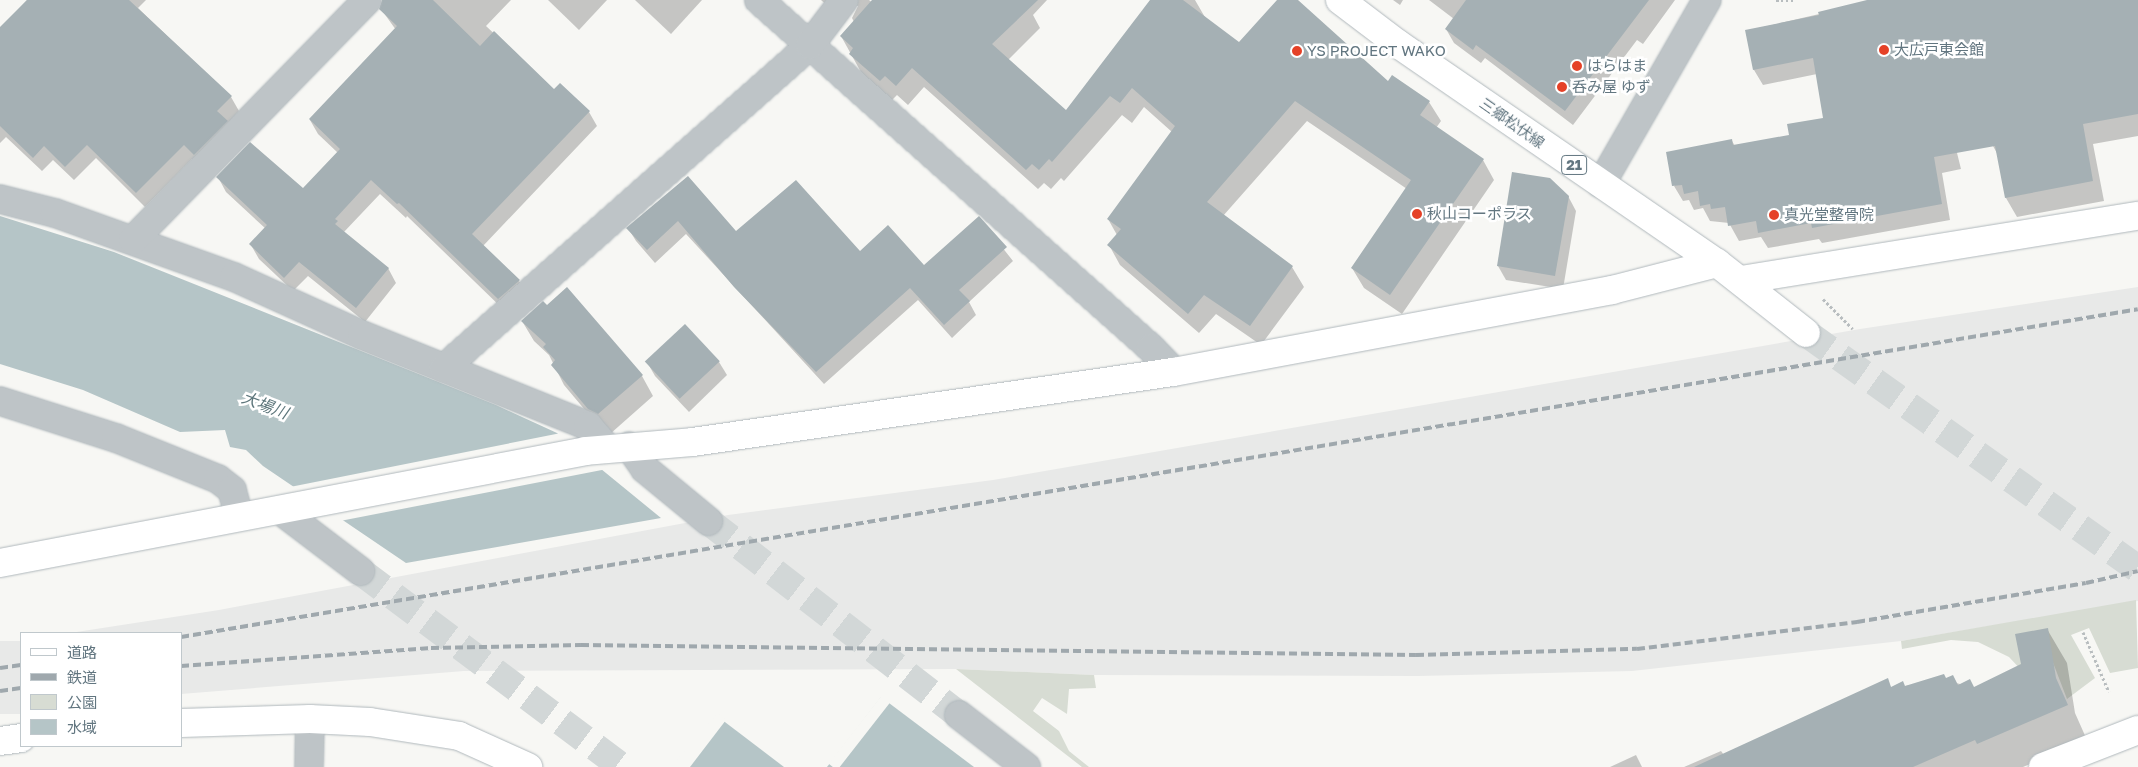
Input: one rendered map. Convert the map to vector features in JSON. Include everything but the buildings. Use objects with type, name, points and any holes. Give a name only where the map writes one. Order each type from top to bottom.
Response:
[{"type":"street","points":[[133,240],[368,0]]},
{"type":"street","points":[[759,0],[1151,348],[1174,372]]},
{"type":"street","points":[[444,368],[810,45],[844,0]]},
{"type":"street","name":"三郷松伏線","points":[[1340,0],[1398,44],[1741,280],[1806,333]]},
{"type":"street","points":[[1601,184],[1707,0]]},
{"type":"street","points":[[0,199],[55,213],[234,277],[362,335],[588,426],[607,448],[645,469],[708,521]]},
{"type":"street","points":[[1741,280],[2138,216]]},
{"type":"street","points":[[0,563],[239,516],[313,504],[607,448],[693,442],[1174,372],[1612,290],[1717,263]]},
{"type":"street","points":[[0,400],[116,438],[218,479],[232,490],[239,516]]},
{"type":"street","points":[[280,510],[360,571]]},
{"type":"street","points":[[960,715],[1026,767]]},
{"type":"street","points":[[309,767],[310,719]]},
{"type":"street","points":[[182,723],[310,719],[370,722],[459,736],[528,767]]},
{"type":"street","points":[[2043,767],[2138,730]]},
{"type":"street","points":[[0,741],[20,738]]},
{"type":"path","points":[[1776,0],[1795,0]]},
{"type":"path","points":[[1838,313],[1853,329]]},
{"type":"path","points":[[2083,632],[2110,692]]},
{"type":"shaded area","points":[[2138,287],[2138,601],[1901,641],[1632,671],[1418,676],[1094,675],[956,669],[464,671],[182,694],[182,632],[76,632],[219,610],[728,515],[993,480],[1860,329]]},
{"type":"shaded area","points":[[0,641],[20,641],[20,714],[0,714]]},
{"type":"green space","points":[[2136,600],[2138,668],[2110,673],[2089,628],[2071,635],[2095,678],[2067,699],[2052,660],[2024,673],[2009,657],[1978,642],[1951,640],[1902,649],[1901,641]]},
{"type":"green space","points":[[956,669],[1094,675],[1096,688],[1069,689],[1067,714],[1042,698],[1033,711],[1059,731],[1069,751],[1089,767],[1082,767]]},
{"type":"water","name":"大場川","points":[[0,216],[114,252],[496,405],[557,433],[661,518],[406,563],[263,466],[246,450],[230,447],[225,430],[180,432],[83,390],[0,364]]},
{"type":"water","points":[[881,697],[974,767],[827,767]]},
{"type":"water","points":[[717,716],[784,767],[682,767]]},
{"type":"pier","points":[[561,433],[607,469],[340,521],[290,487]]},
{"type":"pier","points":[[882,695],[891,702],[840,767],[833,767],[828,764]]},
{"type":"pier","points":[[718,713],[726,720],[690,767],[677,767],[675,762]]},
{"type":"tunnel","points":[[1806,333],[2138,569]]},
{"type":"tunnel","points":[[708,521],[959,715]]},
{"type":"tunnel","points":[[360,571],[622,767]]},
{"type":"railway","points":[[182,637],[2138,309]]},
{"type":"railway","points":[[182,666],[431,648],[581,645],[1416,655],[1637,649],[1857,622],[2086,583],[2138,571]]},
{"type":"railway","points":[[0,668],[20,665]]},
{"type":"railway","points":[[0,691],[20,688]]},
{"type":"place","name":"大広戸東会館","points":[[1884,50]]},
{"type":"place","name":"YS PROJECT WAKO","points":[[1297,51]]},
{"type":"place","name":"はらはま","points":[[1577,66]]},
{"type":"place","name":"呑み屋 ゆず","points":[[1562,87]]},
{"type":"place","name":"秋山コーポラス","points":[[1417,214]]},
{"type":"place","name":"真光堂整骨院","points":[[1774,215]]}]
